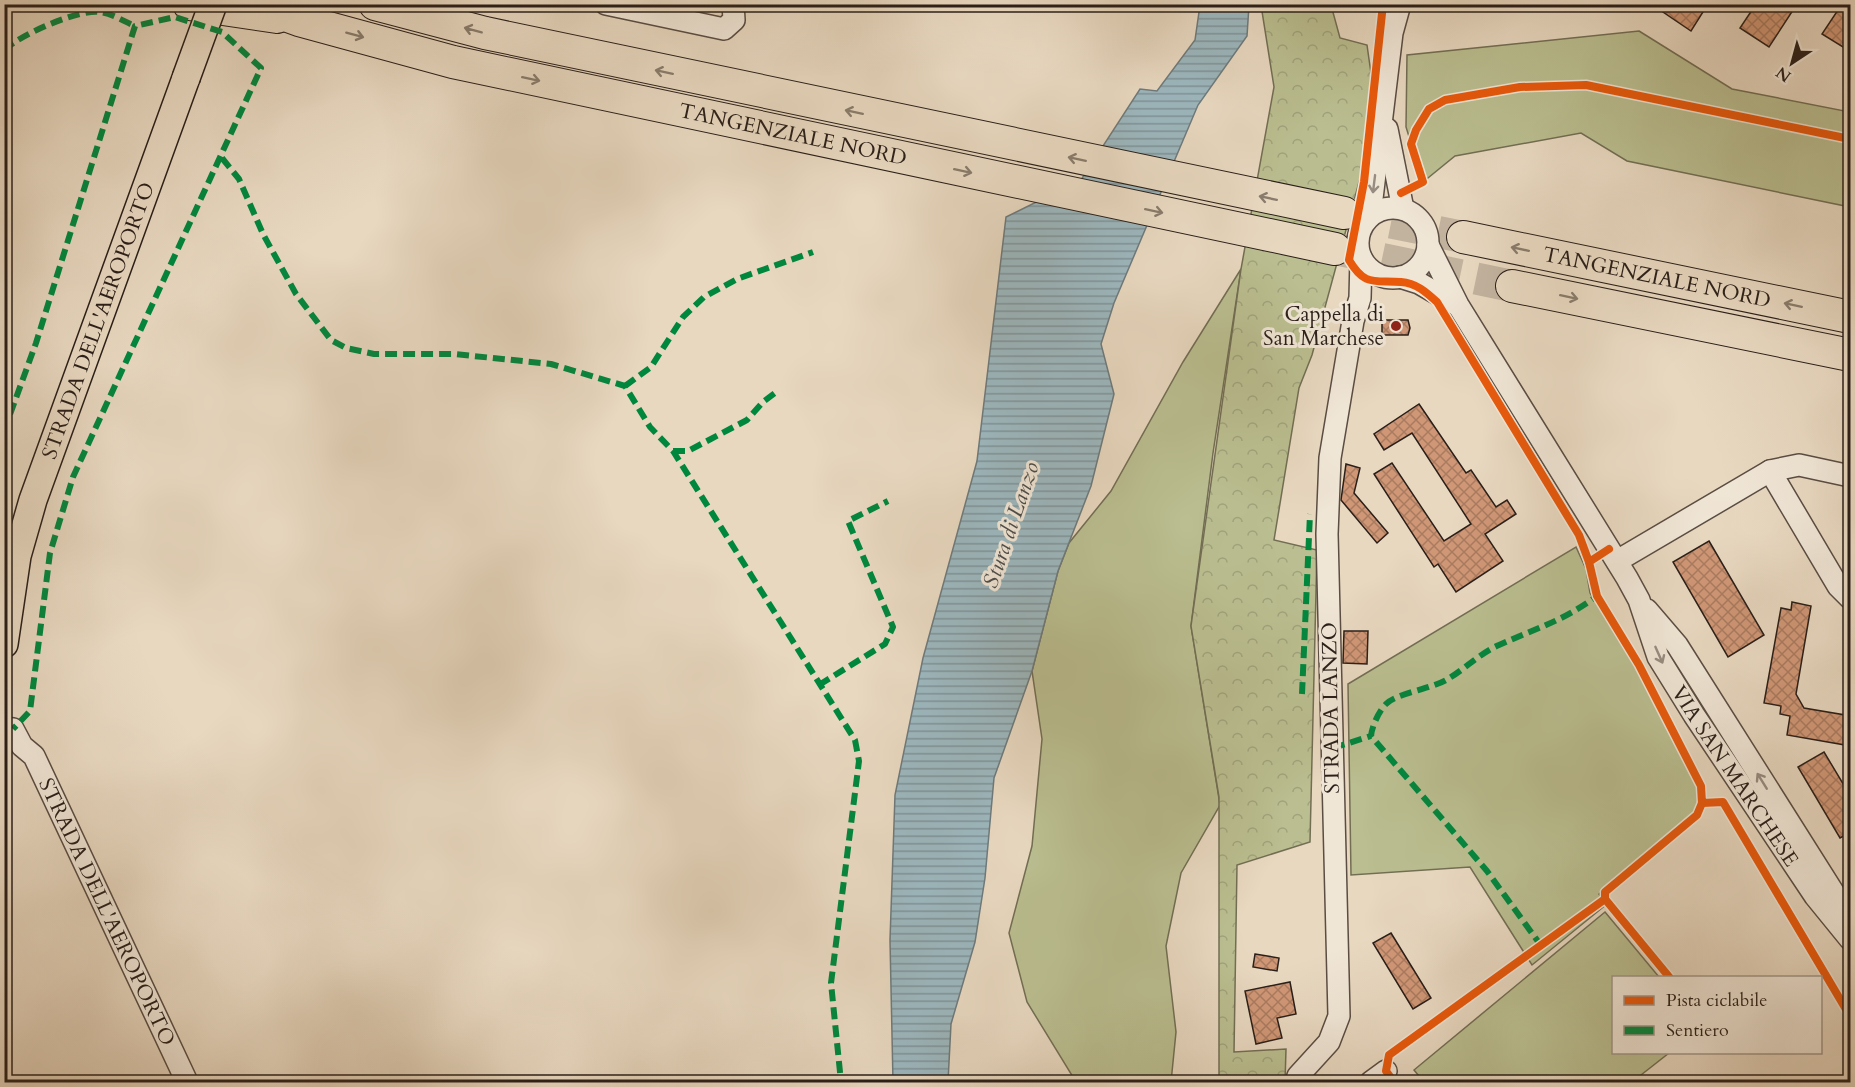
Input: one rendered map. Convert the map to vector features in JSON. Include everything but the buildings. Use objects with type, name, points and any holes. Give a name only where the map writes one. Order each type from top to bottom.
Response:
[{"type":"highway","points":[[189,4],[299,20]]},
{"type":"highway","name":"TANGENZIALE NORD","points":[[255,4],[299,20],[453,62],[1338,250]]},
{"type":"highway","name":"TANGENZIALE NORD","points":[[375,4],[485,33],[912,125],[1346,213]]},
{"type":"highway","name":"TANGENZIALE NORD","points":[[1463,237],[1851,317]]},
{"type":"highway","name":"TANGENZIALE NORD","points":[[1512,286],[1851,355]]},
{"type":"main road","name":"STRADA DELL'AEROPORTO","points":[[4,644],[17,556],[33,500],[179,75],[196,4]]},
{"type":"main road","name":"STRADA DELL'AEROPORTO","points":[[4,537],[21,482],[179,75],[213,4]]},
{"type":"street","points":[[606,4],[723,29],[734,20],[733,4]]},
{"type":"street","points":[[1390,4],[1392,33]]},
{"type":"street","points":[[1392,33],[1400,4]]},
{"type":"street","name":"STRADA LANZO","points":[[1296,1083],[1298,1076],[1329,1042],[1339,1016],[1327,534],[1330,458],[1353,321],[1360,298],[1338,250],[1358,235],[1346,213],[1383,110],[1392,33]]},
{"type":"street","points":[[1346,213],[1403,209],[1383,110]]},
{"type":"street","name":"VIA SAN MARCHESE","points":[[1403,209],[1422,222],[1428,245],[1458,305],[1639,600],[1677,645],[1842,909],[1851,917]]},
{"type":"street","name":"STRADA LANZO","points":[[1353,321],[1366,292],[1391,277],[1419,266],[1428,245]]},
{"type":"street","points":[[1338,250],[1373,272],[1391,277]]},
{"type":"street","name":"VIA SAN MARCHESE","points":[[1391,277],[1419,283],[1458,305]]},
{"type":"street","points":[[1617,561],[1770,471],[1799,465],[1851,476]]},
{"type":"street","points":[[1770,471],[1838,586],[1851,598]]},
{"type":"street","name":"VIA SAN MARCHESE","points":[[1639,600],[1658,657],[1694,715],[1815,896],[1851,939]]},
{"type":"street","name":"STRADA DELL'AEROPORTO","points":[[4,728],[13,729],[22,746],[33,756],[48,784],[187,1083]]},
{"type":"green space","points":[[1261,5],[1331,5],[1340,38],[1367,45],[1377,116],[1312,355],[1299,388],[1274,540],[1317,550],[1310,842],[1237,865],[1234,1052],[1286,1049],[1285,1082],[1219,1082],[1219,797],[1191,626],[1241,269],[1274,87]]},
{"type":"green space","points":[[1639,31],[1732,89],[1850,112],[1850,207],[1627,161],[1581,133],[1455,156],[1423,182],[1406,127],[1407,55]]},
{"type":"green space","points":[[1241,269],[1213,453],[1191,626],[1220,805],[1181,873],[1166,946],[1176,1032],[1171,1082],[1076,1082],[1027,1002],[1009,933],[1032,846],[1042,739],[1032,671],[1058,571],[1069,543],[1111,491],[1183,362]]},
{"type":"green space","points":[[1576,547],[1586,569],[1590,593],[1634,665],[1697,786],[1698,801],[1695,812],[1599,894],[1607,904],[1532,965],[1470,867],[1351,875],[1348,684]]},
{"type":"green space","points":[[1605,912],[1658,976],[1612,976],[1612,1054],[1668,1054],[1632,1082],[1424,1082],[1414,1070]]},
{"type":"water","name":"Stura di Lanzo","points":[[1200,5],[1249,5],[1247,36],[1198,105],[1114,303],[1101,344],[1114,394],[1091,486],[1058,571],[1032,671],[994,778],[985,878],[975,942],[951,1024],[948,1082],[893,1082],[890,940],[895,795],[923,658],[977,461],[1006,217],[1081,180],[1140,89],[1157,91],[1195,40]]},
{"type":"tunnel","points":[[1344,213],[1463,237]]},
{"type":"tunnel","points":[[1335,249],[1512,286]]},
{"type":"marked path","points":[[4,50],[23,37],[50,24],[90,12],[109,14],[135,26]]},
{"type":"marked path","points":[[4,431],[36,343],[135,26],[175,17],[222,32],[261,68],[73,477],[50,553],[30,711],[13,729]]},
{"type":"marked path","points":[[222,158],[239,179],[263,234],[296,294],[331,340],[346,348],[374,354],[454,354],[551,364],[625,386],[650,427],[673,451],[855,740],[859,761],[831,983],[841,1082]]},
{"type":"marked path","points":[[625,386],[651,367],[683,317],[704,297],[737,279],[813,252]]},
{"type":"marked path","points":[[673,451],[688,451],[747,420],[763,402],[779,390]]},
{"type":"marked path","points":[[819,685],[885,644],[893,627],[848,521],[888,501]]},
{"type":"marked path","points":[[1302,694],[1310,514]]},
{"type":"marked path","points":[[1542,947],[1487,871],[1371,736],[1378,715],[1391,700],[1446,680],[1492,648],[1561,618],[1597,596]]},
{"type":"marked path","points":[[1333,748],[1371,736]]},
{"type":"cycle path","points":[[1383,4],[1364,182],[1349,260],[1365,278],[1411,284],[1437,302],[1579,535],[1589,562]]},
{"type":"cycle path","points":[[1401,193],[1423,182],[1411,144],[1416,130],[1429,109],[1445,100],[1520,87],[1586,85],[1850,139]]},
{"type":"cycle path","points":[[1609,549],[1589,562],[1597,596],[1639,665],[1701,786],[1702,803],[1723,802],[1850,1016]]},
{"type":"cycle path","points":[[1605,899],[1605,892],[1697,815],[1702,803]]},
{"type":"cycle path","points":[[1394,1082],[1386,1071],[1389,1055],[1605,899],[1668,976]]},
{"type":"place","name":"Cappella di San Marchese","points":[[1396,326]]}]
